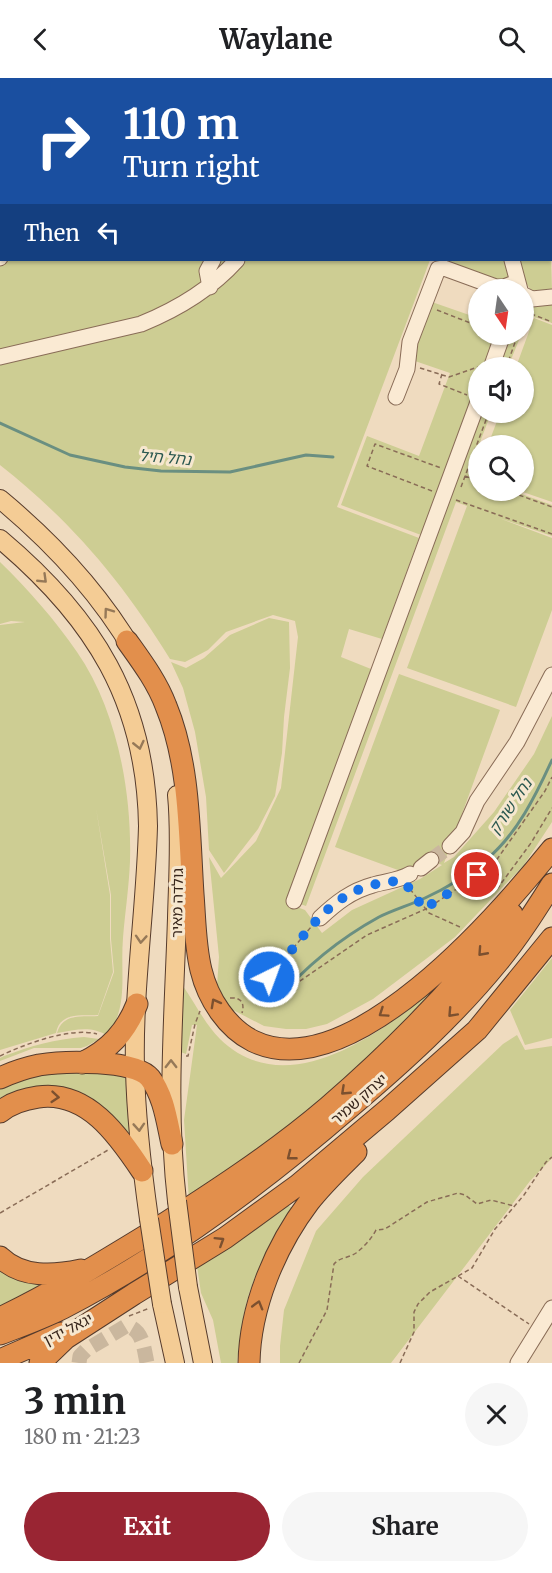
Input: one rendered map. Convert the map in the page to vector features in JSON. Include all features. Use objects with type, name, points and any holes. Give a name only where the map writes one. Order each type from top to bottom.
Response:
[{"type":"highway","points":[[127,641],[147,668],[158,688],[177,741],[187,812],[201,971],[208,992],[220,1012],[246,1037],[273,1048],[291,1050],[331,1042],[371,1021],[415,991],[471,940],[552,851]]},
{"type":"highway","points":[[0,1318],[99,1265],[213,1193],[327,1108],[425,1015],[491,941],[519,905],[552,851]]},
{"type":"highway","name":"יצחק שמיר","points":[[126,1273],[219,1212],[320,1134],[395,1068],[448,1017],[498,962],[529,921],[552,884]]},
{"type":"highway","name":"יצחק שמיר","points":[[134,1294],[225,1238],[298,1185],[387,1110],[477,1030],[552,938]]},
{"type":"highway","points":[[81,1063],[118,1038],[137,1004]]},
{"type":"highway","points":[[249,1363],[253,1321],[259,1299],[270,1271],[298,1218],[324,1184],[477,1030]]},
{"type":"highway","points":[[0,1078],[20,1069],[41,1065],[81,1063],[135,1068],[146,1074],[155,1086],[162,1101],[172,1144]]},
{"type":"highway","points":[[0,1112],[7,1106],[26,1098],[63,1097],[76,1102],[101,1119],[120,1139],[142,1171]]},
{"type":"highway","points":[[0,1257],[32,1273],[52,1275],[99,1265]]},
{"type":"highway","name":"יגאל ידין","points":[[0,1334],[61,1309],[126,1273]]},
{"type":"highway","points":[[40,1363],[66,1338],[134,1294]]},
{"type":"highway","name":"יגאל ידין","points":[[0,1360],[50,1339],[134,1294]]},
{"type":"main road","name":"גולדה מאיר","points":[[0,499],[44,537],[71,565],[127,641],[149,682],[160,711],[174,768],[178,804],[171,1059],[172,1144],[188,1287],[203,1363]]},
{"type":"main road","name":"גולדה מאיר","points":[[0,539],[52,588],[91,634],[117,681],[133,721],[144,776],[148,826],[135,1068],[142,1171],[162,1304],[175,1363]]},
{"type":"street","points":[[210,287],[207,271],[212,261]]},
{"type":"street","points":[[0,357],[141,324],[173,310],[210,287],[236,261]]},
{"type":"street","points":[[512,261],[517,279]]},
{"type":"street","points":[[396,397],[408,364],[408,350],[436,271],[440,267],[473,279]]},
{"type":"street","points":[[534,298],[552,297]]},
{"type":"street","points":[[294,901],[468,416]]},
{"type":"street","points":[[450,846],[463,832],[477,801],[517,742],[552,675]]},
{"type":"street","points":[[320,918],[335,904],[361,889],[415,871]]},
{"type":"street","points":[[518,1363],[552,1308]]},
{"type":"path","points":[[424,305],[468,322]]},
{"type":"path","points":[[534,315],[552,322]]},
{"type":"path","points":[[408,364],[454,376],[468,372]]},
{"type":"path","points":[[442,374],[439,384],[468,396]]},
{"type":"path","points":[[534,500],[552,507]]},
{"type":"path","points":[[274,998],[367,935],[424,909],[493,865],[545,791],[552,777]]},
{"type":"path","points":[[495,891],[531,843],[552,808]]},
{"type":"path","points":[[415,871],[409,888],[424,909],[437,918],[466,929]]},
{"type":"path","points":[[269,977],[320,918]]},
{"type":"path","points":[[228,998],[238,998],[242,1001],[243,1011],[240,1016]]},
{"type":"path","points":[[181,1056],[188,1056],[198,1012],[201,1011]]},
{"type":"path","points":[[0,1056],[41,1040],[83,1032],[105,1038]]},
{"type":"path","points":[[0,1213],[107,1150]]},
{"type":"path","points":[[400,1363],[414,1332],[414,1312],[418,1304],[430,1292],[472,1268],[495,1229],[552,1157]]},
{"type":"path","points":[[299,1363],[327,1310],[334,1264],[356,1253],[372,1239],[376,1230],[385,1229],[427,1203],[458,1193],[477,1204],[491,1200],[514,1206]]},
{"type":"path","points":[[457,1276],[537,1329]]},
{"type":"path","points":[[123,1319],[162,1304]]},
{"type":"green space","points":[[0,261],[430,261],[337,507],[419,538],[382,639],[349,629],[341,657],[371,669],[286,903],[305,910],[322,933],[352,910],[420,879],[442,865],[424,858],[417,877],[335,847],[399,674],[500,710],[444,863],[454,857],[494,812],[534,754],[552,716],[552,822],[524,865],[455,937],[373,999],[327,1024],[306,1029],[264,1026],[231,1009],[217,986],[219,957],[209,857],[221,878],[256,841],[281,788],[298,637],[295,621],[273,615],[226,632],[208,650],[185,662],[170,659],[133,604],[94,554],[50,508],[0,465]]},
{"type":"green space","points":[[444,261],[505,261],[510,276],[508,279],[496,279]]},
{"type":"green space","points":[[519,261],[551,261],[552,291],[534,290],[534,279],[524,279]]},
{"type":"green space","points":[[534,299],[552,301],[552,323],[534,317]]},
{"type":"green space","points":[[429,301],[468,315],[468,345],[517,345],[512,357],[468,357],[468,423],[487,423],[483,435],[468,435],[468,501],[534,501],[534,499],[552,505],[552,536],[499,518],[552,538],[552,610],[516,707],[407,668],[467,506],[456,502],[306,906],[289,900],[421,535],[341,505],[367,436],[419,456],[450,373],[415,361],[412,357]]},
{"type":"green space","points":[[534,318],[552,325],[552,502],[534,496],[534,435],[492,435],[496,423],[534,423],[534,357],[520,357],[524,345],[534,345]]},
{"type":"green space","points":[[0,562],[41,605],[69,640],[91,675],[102,699],[112,725],[125,780],[130,861],[123,938],[121,1000],[115,1024],[108,1036],[89,1029],[57,1033],[68,1019],[98,1016],[114,972],[111,895],[96,808],[110,895],[110,939],[113,972],[98,1015],[72,1016],[66,1018],[58,1026],[56,1033],[0,1050],[0,625],[25,622],[11,621],[0,624]]},
{"type":"green space","points":[[269,618],[289,622],[290,668],[282,753],[275,796],[258,829],[224,873],[209,850],[206,797],[195,732],[183,688],[171,662],[186,668],[204,658],[230,635]]},
{"type":"green space","points":[[552,958],[552,1038],[525,1045],[510,1010]]},
{"type":"green space","points":[[453,973],[456,974],[325,1102],[189,1201],[184,1120],[197,1025],[192,1025],[186,1054],[178,1051],[183,986],[220,1039],[248,1058],[279,1065],[310,1062],[342,1051],[403,1014]]},
{"type":"green space","points":[[517,1035],[525,1050],[552,1046],[552,1158],[530,1181],[391,1363],[280,1363],[284,1310],[316,1231],[363,1177],[503,1044]]},
{"type":"green space","points":[[84,1037],[99,1039],[81,1048],[34,1048],[0,1061],[0,1058],[4,1056],[34,1046]]},
{"type":"green space","points":[[35,1072],[130,1074],[129,1134],[94,1102],[69,1090],[46,1092],[0,1102],[0,1085]]},
{"type":"green space","points":[[287,1205],[291,1207],[291,1210],[265,1256],[249,1294],[242,1323],[237,1363],[221,1363],[213,1320],[201,1293],[197,1266]]},
{"type":"green space","points":[[0,1265],[38,1281],[40,1288],[0,1306]]},
{"type":"waterway","name":"נחל חיל","points":[[0,423],[70,455],[125,467],[161,471],[230,472],[306,455],[333,457]]},
{"type":"waterway","name":"נחל שורק","points":[[276,1001],[311,965],[336,944],[379,917],[441,890],[465,876],[487,859],[517,826],[552,760]]},
{"type":"tunnel","points":[[431,860],[450,846]]},
{"type":"tunnel","points":[[79,1363],[80,1356],[86,1350],[126,1326],[139,1335],[147,1363]]},
{"type":"route","points":[[269,977],[320,918],[348,895],[374,884],[400,880],[409,888],[424,909],[477,875]]}]
